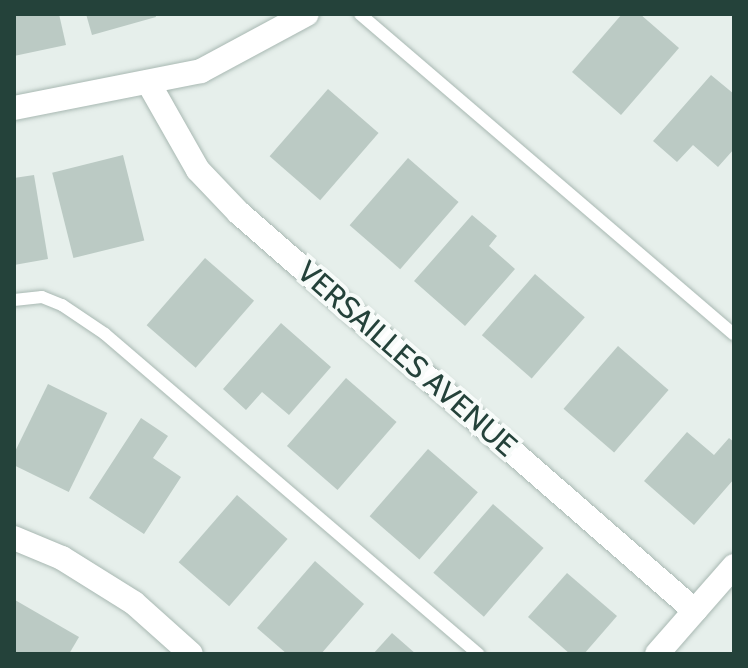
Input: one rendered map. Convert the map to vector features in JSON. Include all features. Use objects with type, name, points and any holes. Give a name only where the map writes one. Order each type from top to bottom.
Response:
[{"type":"street","points":[[14,108],[201,71],[307,14]]},
{"type":"street","name":"VERSAILLES AVENUE","points":[[148,82],[198,170],[239,213],[695,611]]},
{"type":"street","points":[[14,538],[62,558],[134,603],[191,654]]},
{"type":"street","points":[[657,654],[734,566]]},
{"type":"lane","points":[[360,14],[734,334]]},
{"type":"lane","points":[[14,300],[42,297],[62,305],[105,334],[479,654]]},
{"type":"building","points":[[14,14],[59,14],[66,45],[14,56]]},
{"type":"building","points":[[86,14],[155,14],[156,17],[92,35]]},
{"type":"building","points":[[622,14],[640,14],[679,48],[621,115],[572,72]]},
{"type":"building","points":[[711,75],[734,94],[734,149],[718,167],[693,145],[677,162],[653,141]]},
{"type":"building","points":[[328,89],[379,133],[320,200],[270,156]]},
{"type":"building","points":[[123,155],[144,240],[73,258],[52,173]]},
{"type":"building","points":[[408,158],[459,202],[400,269],[350,225]]},
{"type":"building","points":[[34,175],[48,259],[14,265],[14,178]]},
{"type":"building","points":[[472,215],[497,236],[489,246],[515,269],[465,326],[414,281]]},
{"type":"building","points":[[205,258],[254,301],[196,368],[147,325]]},
{"type":"building","points":[[535,274],[585,317],[532,378],[482,335]]},
{"type":"building","points":[[281,323],[331,367],[289,415],[262,392],[246,410],[223,389]]},
{"type":"building","points":[[618,346],[669,390],[614,453],[564,409]]},
{"type":"building","points":[[346,378],[397,422],[338,490],[287,446]]},
{"type":"building","points":[[48,384],[107,413],[69,492],[14,465],[14,454]]},
{"type":"building","points":[[141,418],[168,436],[153,458],[181,477],[144,534],[89,498]]},
{"type":"building","points":[[687,432],[714,455],[729,438],[734,442],[734,479],[694,525],[644,481]]},
{"type":"building","points":[[428,449],[478,492],[419,559],[370,516]]},
{"type":"building","points":[[237,495],[288,539],[229,606],[179,562]]},
{"type":"building","points":[[493,504],[544,548],[484,617],[433,573]]},
{"type":"building","points":[[315,561],[364,604],[321,654],[287,654],[257,628]]},
{"type":"building","points":[[567,573],[617,616],[584,654],[570,654],[528,617]]},
{"type":"building","points":[[15,600],[79,637],[69,654],[14,654]]},
{"type":"building","points":[[392,633],[416,654],[373,654]]}]
